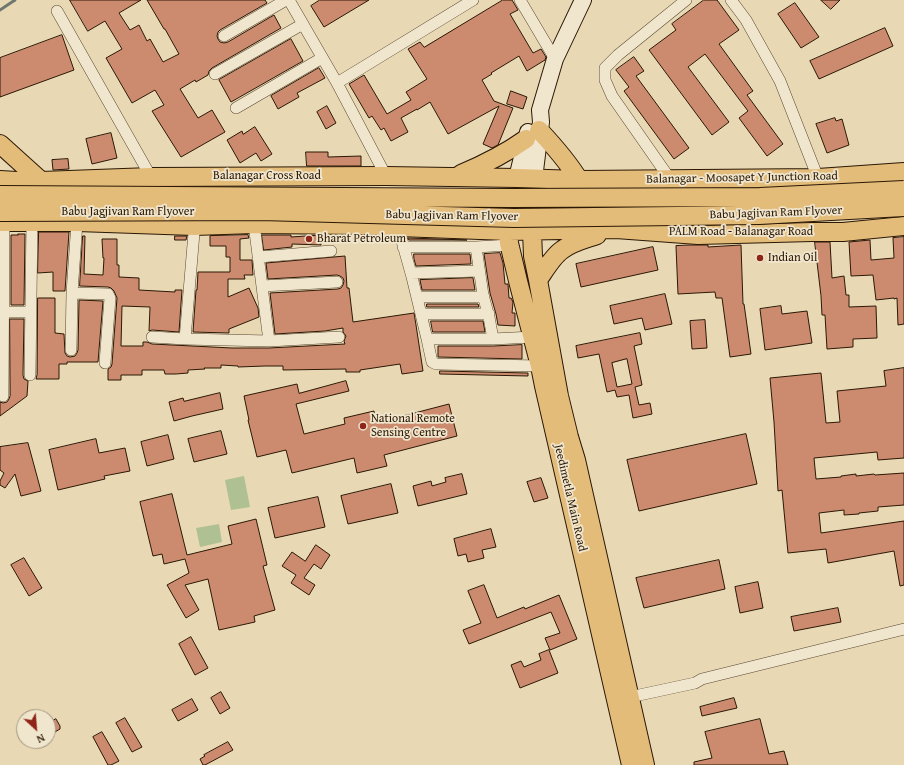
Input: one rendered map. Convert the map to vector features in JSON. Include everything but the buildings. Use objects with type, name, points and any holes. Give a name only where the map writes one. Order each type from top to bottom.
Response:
[{"type":"main road","points":[[454,177],[486,164],[512,149],[533,134],[558,151],[579,180]]},
{"type":"main road","points":[[0,144],[41,181]]},
{"type":"main road","name":"Balanagar - Moosapet Y Junction Road","points":[[579,180],[818,178],[904,172]]},
{"type":"main road","name":"Balanagar Cross Road","points":[[0,180],[41,181],[151,177],[386,176],[525,178]]},
{"type":"main road","points":[[525,178],[579,180]]},
{"type":"main road","points":[[752,233],[747,220],[745,206],[748,190],[755,178]]},
{"type":"main road","points":[[698,235],[706,224],[711,208],[709,190],[704,179]]},
{"type":"main road","name":"Babu Jagjivan Ram Flyover","points":[[0,195],[745,198],[904,190]]},
{"type":"main road","name":"Babu Jagjivan Ram Flyover","points":[[1,218],[261,211],[514,218],[759,215],[904,207]]},
{"type":"main road","points":[[1,218],[32,221],[194,226],[254,224],[366,225],[398,227]]},
{"type":"main road","name":"PALM Road - Balanagar Road","points":[[398,227],[509,238],[532,231],[616,230],[698,235],[842,232],[904,226]]},
{"type":"main road","points":[[538,280],[561,250],[584,239],[616,230]]},
{"type":"main road","name":"Jeedimetla Main Road","points":[[532,231],[533,256],[559,396],[576,460],[631,765]]},
{"type":"main road","name":"Jeedimetla Main Road","points":[[509,238],[544,386],[605,621],[629,694],[646,765]]},
{"type":"street","points":[[224,36],[288,0],[337,83],[386,176]]},
{"type":"street","points":[[337,83],[473,0]]},
{"type":"street","points":[[520,0],[555,59]]},
{"type":"street","points":[[525,178],[536,165],[533,134],[541,122],[540,110],[555,59],[583,0]]},
{"type":"street","points":[[670,179],[612,96],[605,80],[605,68],[618,55],[686,0]]},
{"type":"street","points":[[731,0],[746,20],[780,81],[818,178]]},
{"type":"street","points":[[57,11],[151,177]]},
{"type":"street","points":[[215,74],[303,24]]},
{"type":"street","points":[[236,108],[322,58]]},
{"type":"street","points":[[185,339],[194,226],[200,177]]},
{"type":"street","points":[[1,218],[3,396]]},
{"type":"street","points":[[30,375],[32,221]]},
{"type":"street","points":[[71,350],[72,293],[77,222]]},
{"type":"street","points":[[254,224],[269,341]]},
{"type":"street","points":[[398,227],[411,273],[432,362],[436,364],[540,366]]},
{"type":"street","points":[[403,247],[476,247],[509,238]]},
{"type":"street","points":[[476,247],[479,271],[493,339]]},
{"type":"street","points":[[258,257],[331,251]]},
{"type":"street","points":[[411,273],[479,271]]},
{"type":"street","points":[[262,286],[338,282]]},
{"type":"street","points":[[72,293],[108,294],[110,298],[105,363]]},
{"type":"street","points":[[417,297],[484,297]]},
{"type":"street","points":[[3,315],[31,312]]},
{"type":"street","points":[[421,314],[489,314]]},
{"type":"street","points":[[152,337],[269,341],[339,337]]},
{"type":"street","points":[[427,339],[493,339],[533,337]]},
{"type":"street","points":[[629,694],[696,676],[702,679],[904,629]]},
{"type":"green space","points":[[244,476],[250,507],[231,510],[225,480]]},
{"type":"green space","points":[[219,524],[222,542],[200,547],[196,528]]},
{"type":"waterway","points":[[0,10],[15,0]]},
{"type":"place","name":"Bharat Petroleum","points":[[309,239]]},
{"type":"place","name":"Indian Oil","points":[[760,258]]},
{"type":"place","name":"National Remote Sensing Centre","points":[[363,426]]}]
